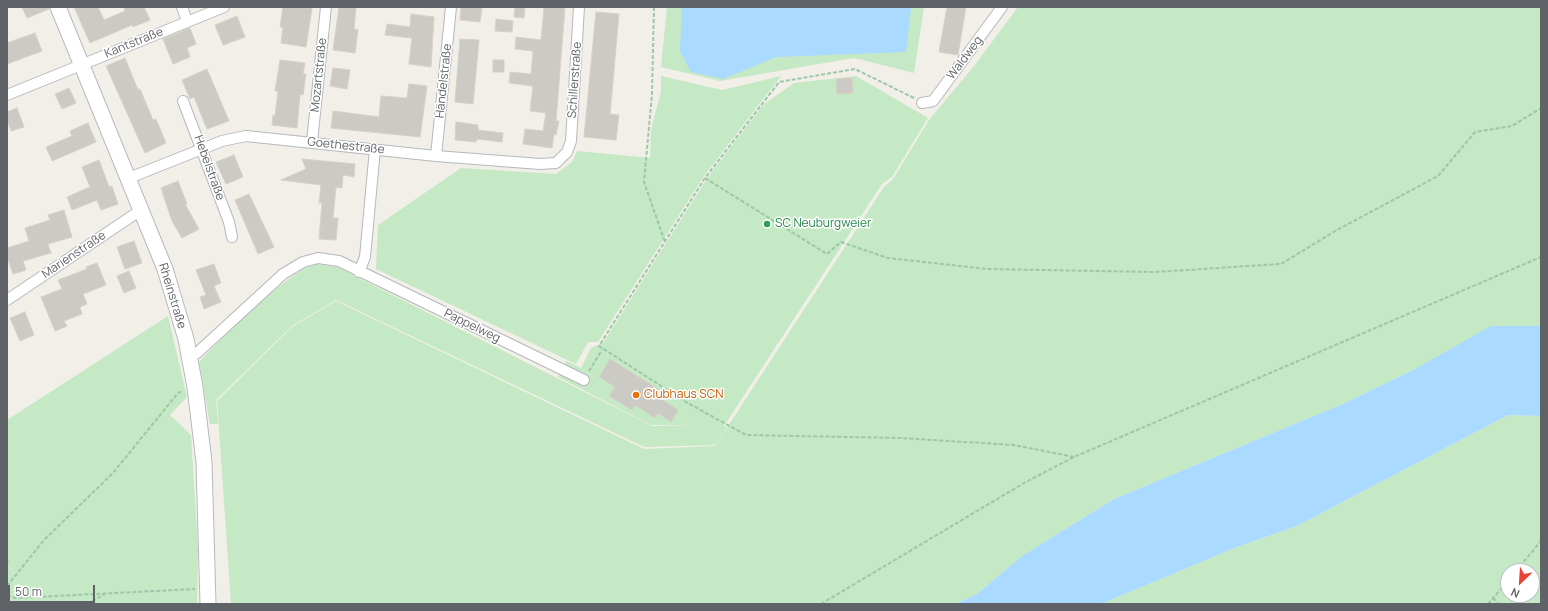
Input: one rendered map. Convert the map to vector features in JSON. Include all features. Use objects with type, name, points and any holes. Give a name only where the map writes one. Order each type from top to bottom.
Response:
[{"type":"main road","name":"Rheinstraße","points":[[58,7],[165,269],[189,356],[195,386],[204,462],[208,604]]},
{"type":"street","points":[[182,7],[187,21]]},
{"type":"street","name":"Kantstraße","points":[[7,95],[224,7]]},
{"type":"street","name":"Mozartstraße","points":[[312,142],[326,7]]},
{"type":"street","name":"Händelstraße","points":[[436,156],[451,7]]},
{"type":"street","name":"Schillerstraße","points":[[567,152],[571,141],[579,7]]},
{"type":"street","name":"Waldweg","points":[[922,103],[933,101],[1002,7]]},
{"type":"street","name":"Hebelstraße","points":[[183,101],[198,137],[200,150],[229,222],[232,237]]},
{"type":"street","name":"Goethestraße","points":[[129,178],[222,142],[246,136],[436,156],[540,164],[556,163],[567,152]]},
{"type":"street","points":[[359,272],[365,257],[375,149]]},
{"type":"street","name":"Marienstraße","points":[[7,300],[141,210]]},
{"type":"street","name":"Pappelweg","points":[[189,356],[197,353],[283,274],[303,262],[318,258],[340,261],[359,272],[584,380]]},
{"type":"path","points":[[654,7],[652,94],[644,182],[665,242]]},
{"type":"path","points":[[922,103],[856,68],[779,82],[705,178],[599,346],[602,350],[686,402],[746,435],[900,438],[1014,446],[1074,457]]},
{"type":"path","points":[[705,178],[827,254],[841,242],[888,258],[987,269],[1154,272],[1281,264],[1337,230],[1438,176],[1475,132],[1512,126],[1541,108]]},
{"type":"path","points":[[821,604],[1024,483],[1074,457],[1541,256]]},
{"type":"path","points":[[584,380],[602,350]]},
{"type":"path","points":[[7,586],[44,540],[113,473],[178,393]]},
{"type":"path","points":[[1523,563],[1541,541]]},
{"type":"path","points":[[7,595],[15,598],[208,588]]},
{"type":"path","points":[[1488,604],[1500,590]]},
{"type":"path","points":[[87,604],[107,594]]},
{"type":"path","points":[[1493,598],[1499,604]]},
{"type":"green space","points":[[667,7],[924,7],[914,73],[854,58],[720,81],[661,67]]},
{"type":"green space","points":[[1018,7],[1541,7],[1541,326],[1533,326],[1417,368],[1343,404],[1114,499],[1022,556],[977,594],[955,604],[231,604],[217,401],[292,327],[336,301],[644,449],[715,446],[884,187],[893,179],[929,120],[974,66]]},
{"type":"green space","points":[[661,76],[722,90],[781,76],[704,176],[598,342],[588,342],[576,364],[376,269],[378,225],[461,168],[556,174],[572,162],[577,151],[650,158],[651,130],[661,91]]},
{"type":"green space","name":"SC Neuburgweier","points":[[856,76],[928,118],[892,177],[882,184],[724,426],[727,427],[715,445],[644,447],[336,300],[292,326],[216,400],[218,424],[210,424],[199,362],[225,335],[274,290],[303,269],[317,264],[337,267],[652,426],[702,426],[651,425],[558,377],[566,361],[581,368],[591,348],[603,343],[708,177],[763,105],[794,83]]},
{"type":"green space","points":[[168,316],[187,397],[170,415],[191,435],[198,551],[197,604],[7,604],[7,420]]},
{"type":"green space","points":[[1508,415],[1541,416],[1541,604],[1101,604],[1237,547],[1297,526]]},
{"type":"water","points":[[682,7],[911,7],[906,52],[776,57],[723,79],[691,72],[680,51]]},
{"type":"water","points":[[1491,326],[1541,326],[1541,416],[1508,415],[1297,526],[1237,547],[1101,604],[955,604],[977,594],[1022,556],[1114,499],[1343,404],[1417,368]]},
{"type":"building","points":[[22,7],[49,7],[49,9],[27,18]]},
{"type":"building","points":[[74,7],[98,7],[104,20],[125,11],[124,7],[144,7],[150,20],[133,27],[132,25],[90,43]]},
{"type":"building","points":[[283,7],[312,8],[306,47],[281,43],[283,27],[280,27]]},
{"type":"building","points":[[339,7],[356,7],[354,29],[358,30],[355,53],[333,50]]},
{"type":"building","points":[[461,7],[482,7],[480,22],[460,20]]},
{"type":"building","points":[[515,7],[525,7],[524,18],[514,17]]},
{"type":"building","points":[[544,7],[565,7],[556,121],[559,121],[556,135],[554,134],[552,148],[523,144],[525,129],[543,131],[546,113],[530,111],[533,86],[509,83],[510,72],[531,74],[533,51],[515,49],[516,37],[541,40]]},
{"type":"building","points":[[947,7],[966,7],[958,55],[939,52]]},
{"type":"building","points":[[596,12],[619,14],[610,114],[619,115],[616,140],[584,137]]},
{"type":"building","points":[[411,14],[434,17],[431,67],[409,64],[412,38],[385,35],[387,24],[410,27]]},
{"type":"building","points":[[237,16],[245,37],[223,45],[215,25]]},
{"type":"building","points":[[496,19],[513,21],[512,32],[495,31]]},
{"type":"building","points":[[190,28],[196,44],[187,48],[190,57],[173,64],[163,39]]},
{"type":"building","points":[[35,33],[42,51],[7,64],[7,43]]},
{"type":"building","points":[[460,39],[479,40],[473,104],[455,102]]},
{"type":"building","points":[[125,58],[138,90],[140,89],[153,120],[156,119],[166,143],[145,153],[106,66]]},
{"type":"building","points":[[280,60],[305,63],[303,74],[306,74],[303,95],[300,94],[297,128],[272,125],[273,115],[275,116],[278,91],[275,91]]},
{"type":"building","points":[[493,60],[504,60],[504,72],[493,72]]},
{"type":"building","points":[[333,68],[350,70],[347,89],[330,86]]},
{"type":"building","points":[[207,69],[229,121],[207,129],[194,97],[190,99],[182,80]]},
{"type":"building","points":[[852,78],[853,93],[837,94],[836,79]]},
{"type":"building","points":[[409,84],[427,86],[420,137],[331,128],[333,111],[379,117],[381,96],[407,98]]},
{"type":"building","points":[[69,88],[76,103],[62,109],[55,94]]},
{"type":"building","points":[[17,108],[24,127],[11,131],[7,120],[7,112]]},
{"type":"building","points":[[456,122],[478,125],[478,130],[503,133],[502,142],[477,139],[476,142],[455,140]]},
{"type":"building","points":[[88,123],[96,142],[52,161],[46,147],[72,136],[70,131]]},
{"type":"building","points":[[234,155],[243,177],[226,184],[216,162]]},
{"type":"building","points":[[302,159],[355,164],[354,177],[343,175],[342,188],[336,187],[333,218],[338,218],[336,240],[319,239],[322,203],[319,203],[321,185],[281,180],[306,169]]},
{"type":"building","points":[[99,160],[109,187],[112,186],[118,204],[101,210],[97,200],[72,210],[67,197],[90,187],[82,167]]},
{"type":"building","points":[[178,181],[187,204],[185,204],[199,229],[182,238],[172,221],[161,188]]},
{"type":"building","points":[[249,194],[274,247],[258,254],[235,200]]},
{"type":"building","points":[[64,210],[72,237],[48,244],[51,253],[23,261],[26,270],[13,274],[7,256],[7,248],[29,241],[25,228],[50,220],[48,215]]},
{"type":"building","points":[[134,241],[142,263],[125,269],[117,247]]},
{"type":"building","points":[[97,263],[106,285],[83,294],[87,304],[80,307],[82,314],[64,321],[67,326],[55,331],[41,297],[62,289],[58,280],[87,269],[86,267]]},
{"type":"building","points":[[214,264],[221,283],[214,286],[221,302],[204,309],[200,297],[206,295],[196,270]]},
{"type":"building","points":[[129,271],[136,288],[124,293],[117,276]]},
{"type":"building","points":[[25,312],[34,335],[20,341],[10,318]]},
{"type":"building","points":[[610,359],[658,389],[655,395],[678,410],[671,422],[658,413],[655,418],[635,405],[632,410],[609,396],[615,387],[599,377]]},
{"type":"place","name":"SC Neuburgweier","points":[[767,224]]},
{"type":"place","name":"Clubhaus SCN","points":[[636,395]]}]
